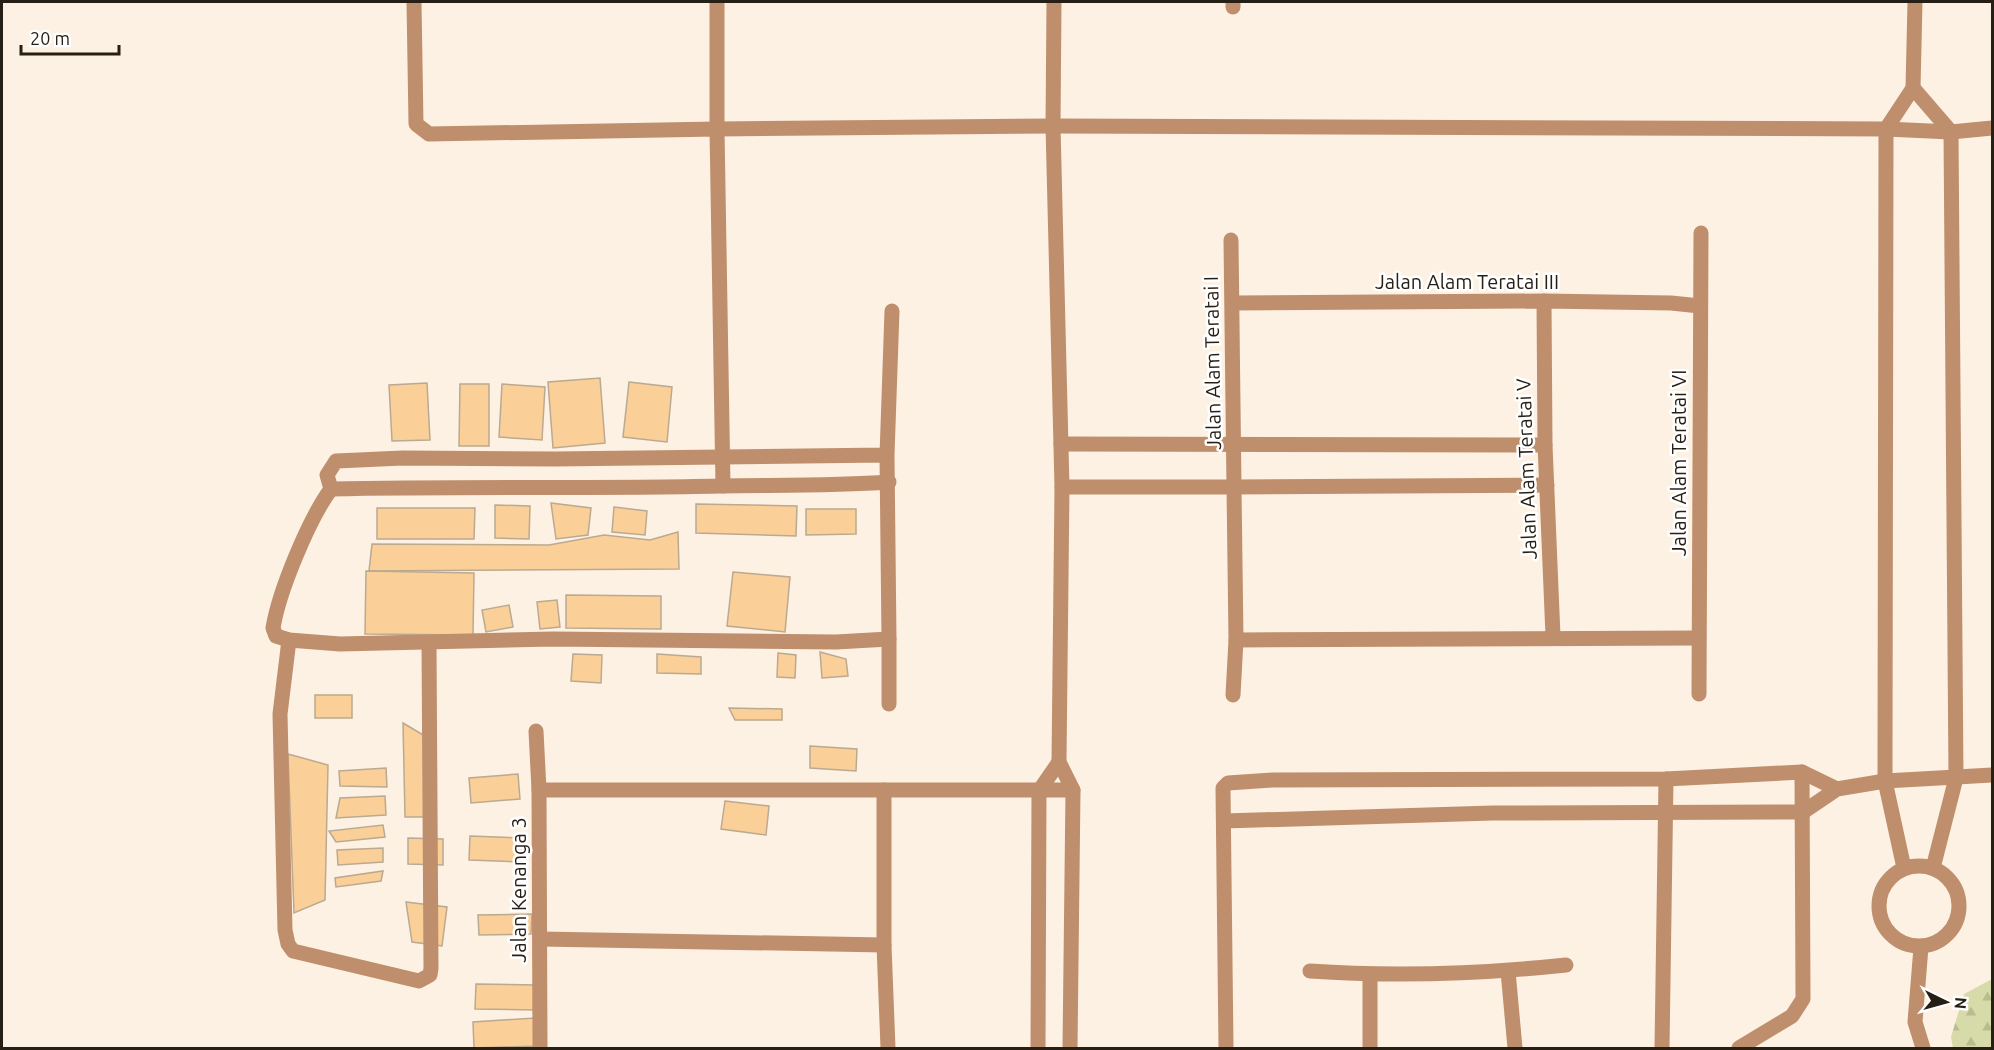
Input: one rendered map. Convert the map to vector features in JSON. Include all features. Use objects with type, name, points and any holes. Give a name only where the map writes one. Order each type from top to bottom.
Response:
[{"type":"street","points":[[414,2],[416,124],[429,134],[1053,126],[1886,129],[1951,132],[1992,128]]},
{"type":"street","points":[[717,2],[723,486]]},
{"type":"street","points":[[1054,2],[1053,126],[1062,487],[1059,762],[1072,790],[1070,1048]]},
{"type":"street","points":[[1904,868],[1885,781],[1886,129],[1913,88],[1916,2]]},
{"type":"street","points":[[1913,88],[1951,132],[1956,778],[1933,868]]},
{"type":"street","name":"Jalan Alam Teratai VI","points":[[1699,694],[1701,233]]},
{"type":"street","name":"Jalan Alam Teratai I","points":[[1231,240],[1236,640],[1233,695]]},
{"type":"street","name":"Jalan Alam Teratai III","points":[[1233,303],[1544,301],[1671,303],[1700,306]]},
{"type":"street","name":"Jalan Alam Teratai V","points":[[1544,301],[1545,445],[1553,636]]},
{"type":"street","points":[[889,704],[887,455],[892,311]]},
{"type":"street","points":[[1061,444],[1545,445]]},
{"type":"street","points":[[887,455],[403,458],[336,461],[327,475],[330,489],[318,507],[275,620],[276,636],[289,640],[340,644],[553,639],[836,642],[889,639]]},
{"type":"street","points":[[330,489],[477,486],[644,489],[723,486],[800,487],[889,482]]},
{"type":"street","points":[[1062,487],[1547,485]]},
{"type":"street","points":[[1236,640],[1553,636],[1698,638]]},
{"type":"street","points":[[289,640],[280,714],[285,930],[288,945],[293,951],[418,981],[430,975],[431,968],[429,643]]},
{"type":"street","name":"Jalan Kenanga 3","points":[[536,731],[539,790],[540,1048]]},
{"type":"street","points":[[1038,1048],[1039,791],[1059,762]]},
{"type":"street","points":[[1226,1048],[1223,788],[1228,783],[1285,780],[1666,779],[1802,772],[1837,789]]},
{"type":"street","points":[[1739,1048],[1792,1016],[1803,999],[1802,772]]},
{"type":"street","points":[[1224,821],[1493,813],[1803,812],[1837,789],[1885,781],[1992,775]]},
{"type":"street","points":[[1662,1048],[1666,779]]},
{"type":"street","points":[[539,790],[1072,790]]},
{"type":"street","points":[[884,790],[884,945],[888,1048]]},
{"type":"street","points":[[1919,865],[1933,868],[1948,878],[1957,894],[1958,911],[1952,928],[1940,940],[1921,947],[1900,943],[1886,930],[1878,907],[1885,884],[1904,868],[1919,865]]},
{"type":"street","points":[[540,939],[884,945]]},
{"type":"street","points":[[1921,947],[1915,1022],[1923,1048]]},
{"type":"street","points":[[1310,970],[1370,975],[1508,971],[1566,965]]},
{"type":"street","points":[[1508,971],[1515,1048]]},
{"type":"street","points":[[1370,975],[1370,1048]]},
{"type":"green space","points":[[1992,979],[1992,1048],[1953,1048],[1951,1037],[1964,994]]},
{"type":"building","points":[[600,378],[605,443],[553,448],[548,382]]},
{"type":"building","points":[[629,382],[672,387],[667,442],[623,437]]},
{"type":"building","points":[[427,383],[430,440],[392,441],[389,385]]},
{"type":"building","points":[[460,384],[489,384],[489,446],[459,446]]},
{"type":"building","points":[[502,384],[545,387],[542,440],[499,437]]},
{"type":"building","points":[[551,503],[591,508],[588,535],[556,539]]},
{"type":"building","points":[[696,504],[797,506],[796,536],[696,533]]},
{"type":"building","points":[[495,505],[530,506],[529,539],[495,538]]},
{"type":"building","points":[[614,507],[647,511],[645,535],[612,532]]},
{"type":"building","points":[[377,508],[475,508],[474,539],[377,539]]},
{"type":"building","points":[[806,509],[856,509],[856,534],[806,535]]},
{"type":"building","points":[[678,532],[679,569],[369,571],[372,544],[549,545],[604,535],[650,540]]},
{"type":"building","points":[[366,571],[474,573],[473,635],[365,634]]},
{"type":"building","points":[[733,572],[790,577],[785,632],[727,626]]},
{"type":"building","points":[[566,595],[661,596],[661,629],[566,628]]},
{"type":"building","points":[[557,600],[560,627],[540,629],[537,602]]},
{"type":"building","points":[[509,605],[513,627],[486,632],[482,610]]},
{"type":"building","points":[[820,652],[846,659],[848,676],[822,678]]},
{"type":"building","points":[[778,653],[796,655],[795,678],[777,677]]},
{"type":"building","points":[[573,654],[602,655],[601,683],[571,681]]},
{"type":"building","points":[[657,654],[701,657],[701,674],[657,673]]},
{"type":"building","points":[[315,695],[352,695],[352,718],[315,718]]},
{"type":"building","points":[[729,708],[782,709],[782,720],[735,720]]},
{"type":"building","points":[[403,723],[435,742],[436,817],[405,817]]},
{"type":"building","points":[[810,746],[857,749],[856,771],[810,768]]},
{"type":"building","points":[[288,754],[328,765],[325,900],[294,913]]},
{"type":"building","points":[[386,768],[387,787],[340,786],[339,771]]},
{"type":"building","points":[[518,774],[520,799],[471,803],[469,778]]},
{"type":"building","points":[[385,796],[386,815],[336,818],[340,798]]},
{"type":"building","points":[[725,801],[769,806],[766,835],[721,829]]},
{"type":"building","points":[[383,825],[385,837],[336,842],[329,831]]},
{"type":"building","points":[[470,836],[522,838],[521,862],[469,860]]},
{"type":"building","points":[[408,838],[443,839],[443,865],[408,864]]},
{"type":"building","points":[[383,848],[383,862],[338,865],[337,850]]},
{"type":"building","points":[[383,871],[381,881],[336,887],[335,878]]},
{"type":"building","points":[[406,902],[447,907],[442,946],[412,942]]},
{"type":"building","points":[[532,914],[531,934],[479,935],[478,915]]},
{"type":"building","points":[[476,984],[537,985],[536,1010],[475,1009]]},
{"type":"building","points":[[535,1018],[537,1046],[474,1048],[473,1022]]}]
